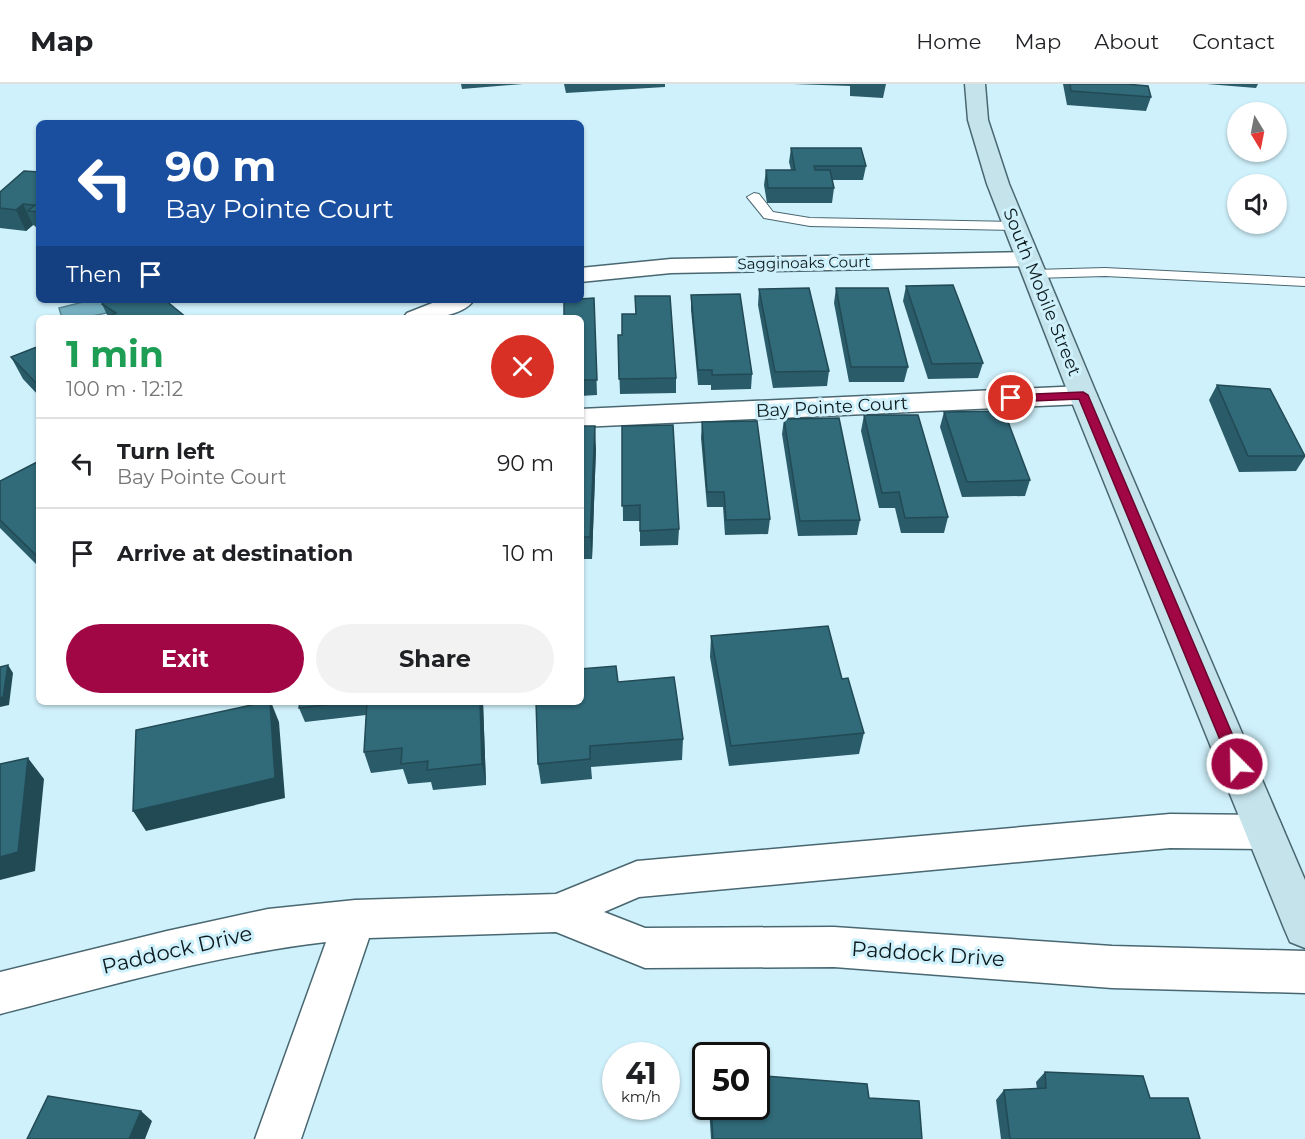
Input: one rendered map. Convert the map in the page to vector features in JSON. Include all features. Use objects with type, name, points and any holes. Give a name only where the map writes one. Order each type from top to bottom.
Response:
[{"type":"main road","name":"South Mobile Street","points":[[975,84],[978,120],[998,184],[1083,395],[1305,928]]},
{"type":"street","name":"Sagginoaks Court","points":[[584,275],[671,266],[1031,266]]},
{"type":"street","points":[[424,315],[454,303]]},
{"type":"street","name":"Bay Pointe Court","points":[[584,418],[1083,395]]},
{"type":"street","name":"Paddock Drive","points":[[0,993],[167,951],[268,929],[355,918],[557,913],[637,879],[1170,831],[1265,832]]},
{"type":"street","name":"Paddock Drive","points":[[557,913],[645,948],[834,947],[1112,968],[1305,972]]},
{"type":"street","points":[[278,1139],[355,918]]},
{"type":"lane","points":[[754,197],[769,215],[810,222],[1015,226]]},
{"type":"lane","points":[[1031,266],[1305,282]]},
{"type":"water","points":[[79,303],[128,303],[125,309],[97,315],[61,315],[59,308]]},
{"type":"building","points":[[1070,84],[1148,86],[1151,97],[1071,91]]},
{"type":"building","points":[[791,148],[861,148],[866,166],[814,166],[815,170],[830,170],[834,188],[768,188],[766,170],[795,170]]},
{"type":"building","points":[[24,171],[36,172],[36,212],[28,211],[35,205],[23,204],[16,210],[0,208],[0,192]]},
{"type":"building","points":[[953,285],[983,363],[932,364],[906,286]]},
{"type":"building","points":[[809,288],[829,371],[775,372],[759,289]]},
{"type":"building","points":[[836,288],[888,288],[908,367],[851,367]]},
{"type":"building","points":[[740,294],[752,374],[712,375],[712,370],[698,370],[691,295]]},
{"type":"building","points":[[635,296],[670,296],[676,378],[619,379],[618,335],[622,335],[622,314],[636,314]]},
{"type":"building","points":[[594,298],[597,380],[584,380],[584,315],[564,315],[564,303],[584,303],[584,299]]},
{"type":"building","points":[[169,303],[183,315],[112,315],[116,313],[102,304]]},
{"type":"building","points":[[36,347],[36,383],[11,357]]},
{"type":"building","points":[[1217,385],[1270,389],[1305,456],[1248,456]]},
{"type":"building","points":[[1004,411],[1030,480],[967,482],[944,412]]},
{"type":"building","points":[[864,415],[918,415],[948,517],[905,518],[899,492],[882,493]]},
{"type":"building","points":[[839,418],[860,520],[800,521],[784,419]]},
{"type":"building","points":[[757,421],[770,519],[726,520],[724,492],[707,492],[702,422]]},
{"type":"building","points":[[673,425],[679,529],[640,531],[640,505],[622,506],[622,426]]},
{"type":"building","points":[[584,426],[595,426],[590,537],[584,537]]},
{"type":"building","points":[[36,463],[36,555],[0,520],[0,481]]},
{"type":"building","points":[[828,626],[842,679],[848,678],[864,733],[731,746],[711,636]]},
{"type":"building","points":[[8,665],[3,697],[0,698],[0,667]]},
{"type":"building","points":[[616,666],[618,682],[674,677],[683,739],[590,746],[590,759],[538,764],[536,705],[584,705],[584,669]]},
{"type":"building","points":[[251,705],[270,705],[275,778],[133,811],[136,730]]},
{"type":"building","points":[[300,705],[324,705],[299,708]]},
{"type":"building","points":[[367,705],[480,705],[482,764],[427,770],[428,761],[401,764],[402,748],[364,752]]},
{"type":"building","points":[[28,758],[18,852],[0,857],[0,764]]},
{"type":"building","points":[[1045,1072],[1143,1076],[1150,1098],[1188,1098],[1200,1139],[1010,1139],[1004,1090],[1046,1088]]},
{"type":"building","points":[[770,1076],[867,1084],[869,1098],[919,1101],[922,1139],[713,1139],[712,1120],[770,1120]]},
{"type":"building","points":[[48,1096],[141,1111],[129,1139],[27,1139]]},
{"type":"route","points":[[1011,398],[1083,395],[1237,764]]}]
